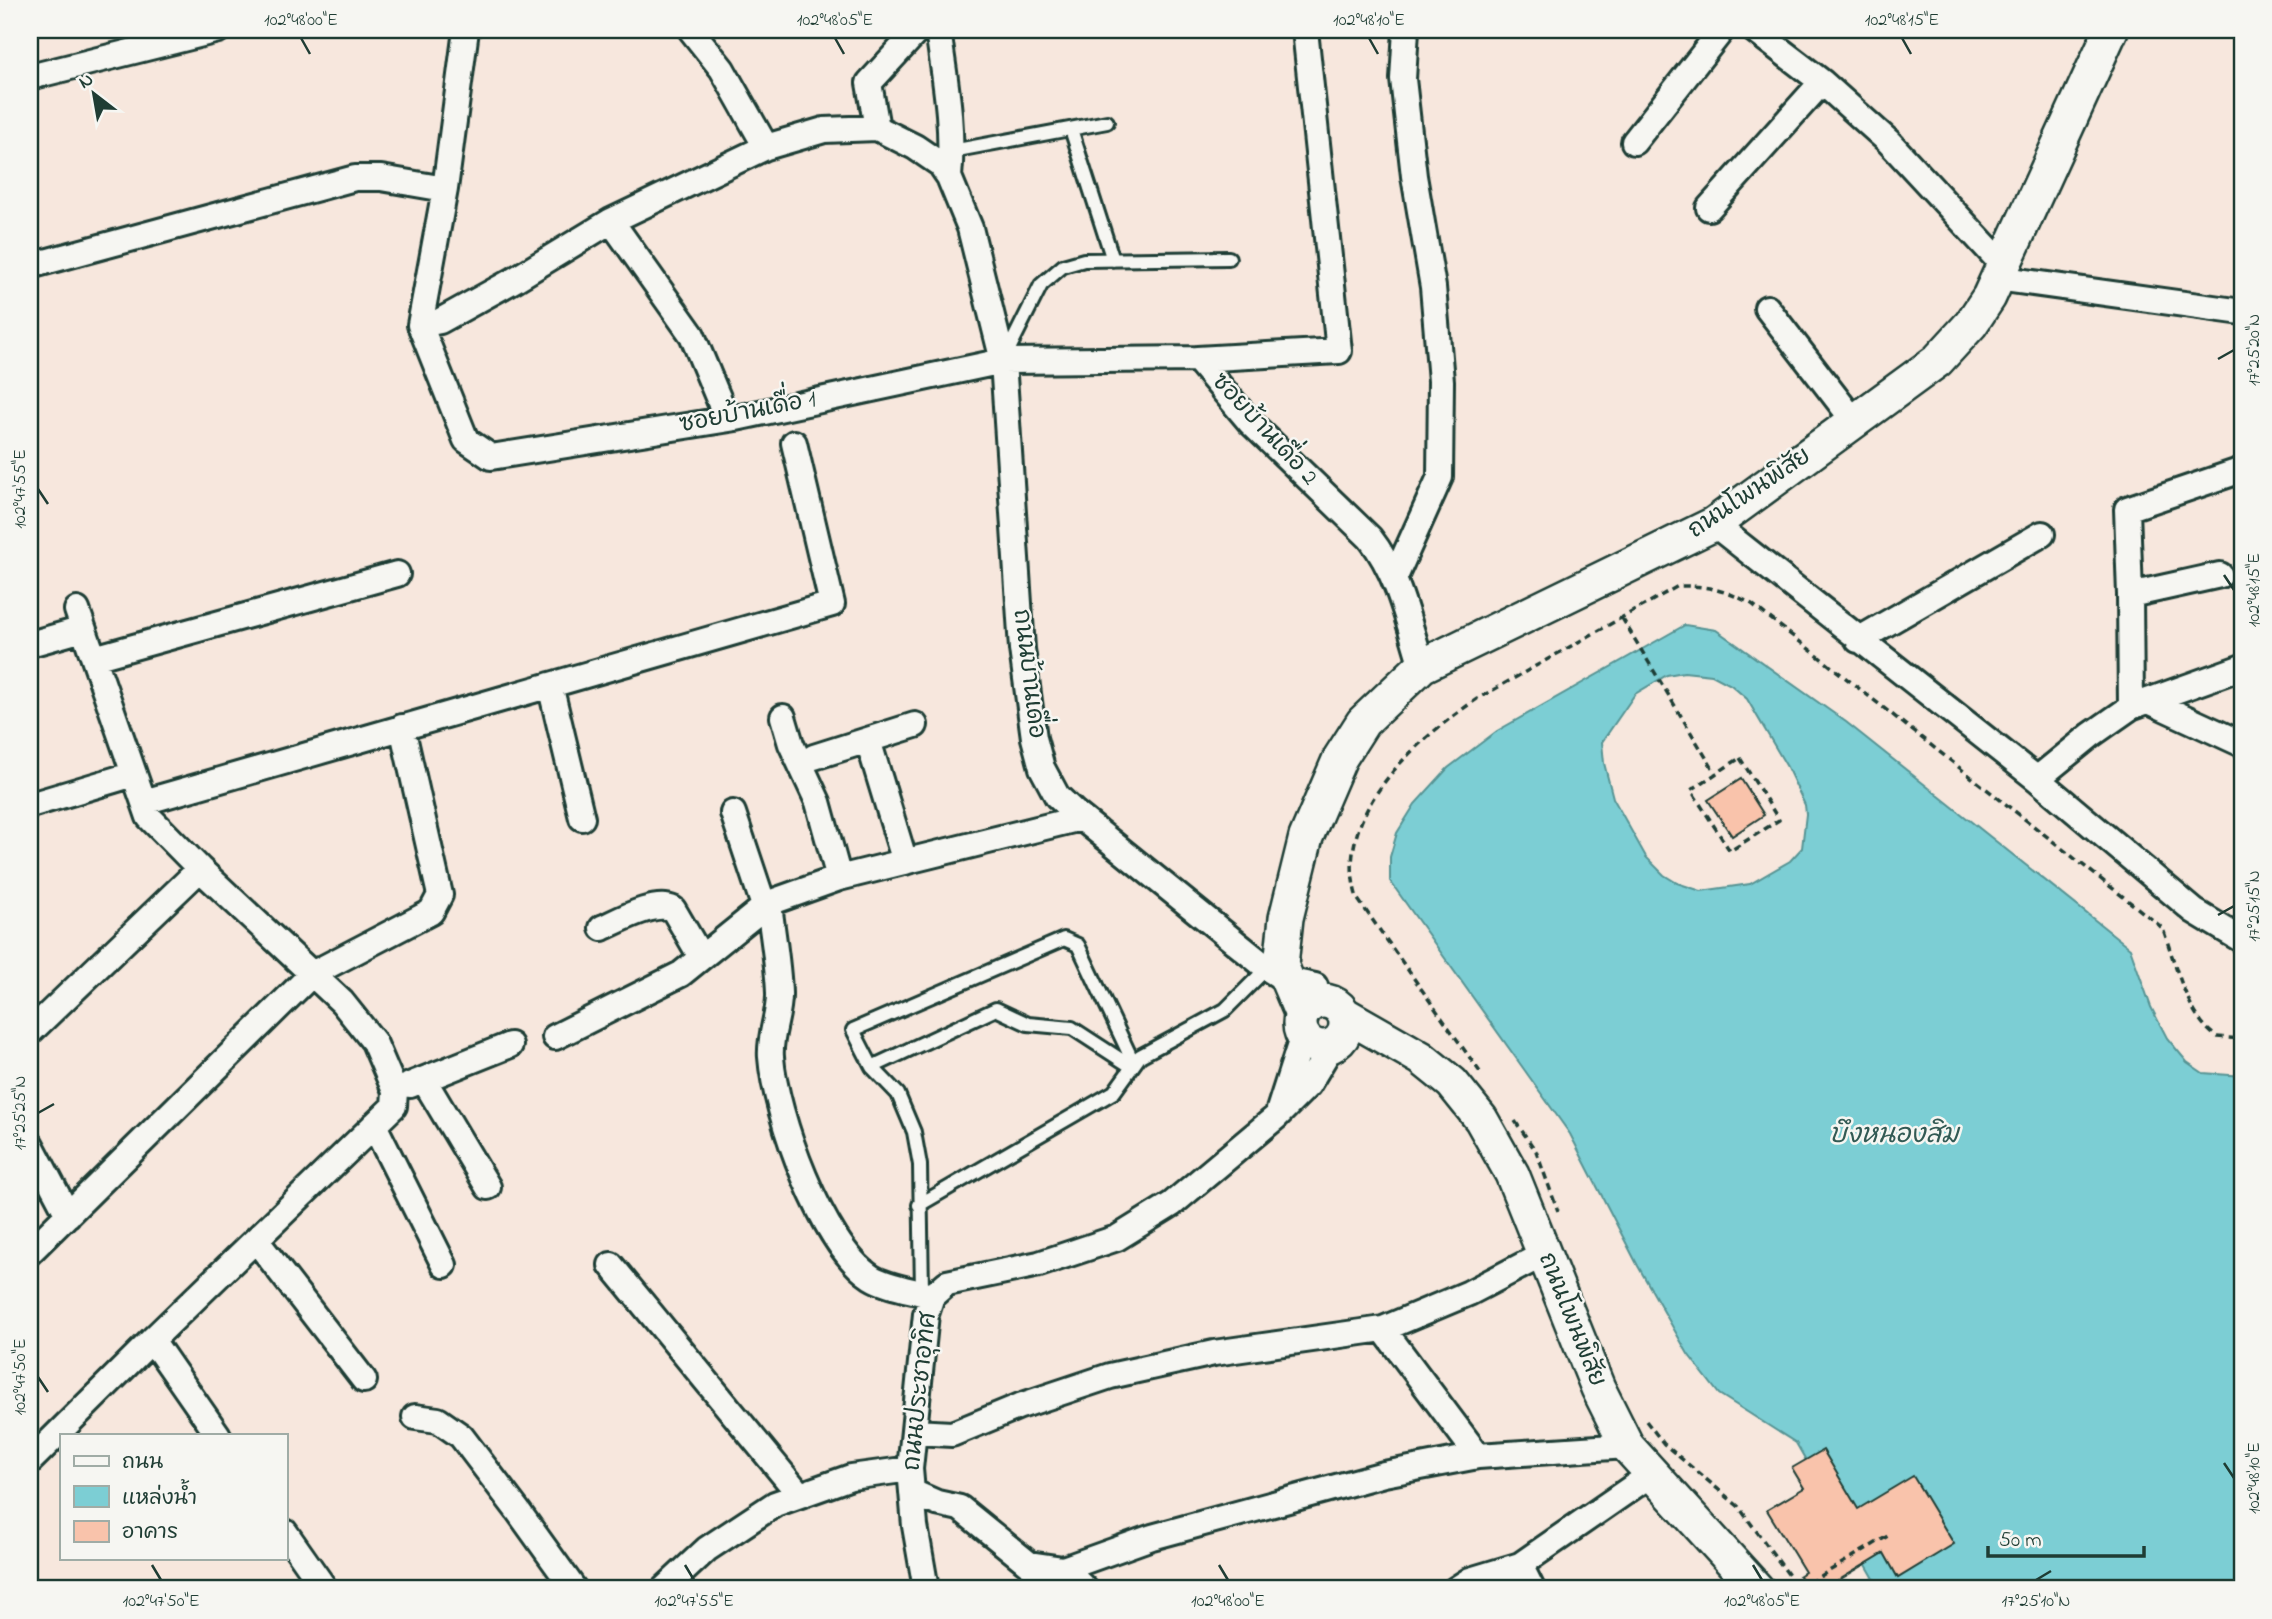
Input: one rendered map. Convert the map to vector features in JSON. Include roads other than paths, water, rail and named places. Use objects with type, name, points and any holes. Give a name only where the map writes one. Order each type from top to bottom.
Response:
[{"type":"street","points":[[30,77],[218,30]]},
{"type":"street","points":[[466,30],[445,189],[420,326],[440,321],[611,221],[766,147],[824,130],[877,128],[915,147],[940,164],[949,177]]},
{"type":"street","points":[[691,30],[722,69],[766,147]]},
{"type":"street","points":[[877,128],[869,83],[918,30]]},
{"type":"street","points":[[938,30],[950,106],[949,177]]},
{"type":"street","points":[[1197,359],[1339,351],[1305,30]]},
{"type":"street","points":[[1395,577],[1440,477],[1441,381],[1433,287],[1414,176],[1403,79],[1406,30]]},
{"type":"street","points":[[1634,142],[1723,30]]},
{"type":"street","points":[[1754,30],[1822,82],[1889,142],[2000,271],[2242,312]]},
{"type":"street","name":"ถนนโพนพิสัย","points":[[1757,1589],[1627,1446],[1598,1388],[1512,1174],[1481,1119],[1452,1083],[1400,1045],[1310,1003],[1286,918],[1306,837],[1340,758],[1363,722],[1422,666],[1714,524],[1937,361],[1971,324],[1989,297],[2111,30]]},
{"type":"street","points":[[1709,208],[1822,82]]},
{"type":"street","name":"ถนนบ้านเดื่อ","points":[[949,177],[970,228],[1003,361],[1022,649],[1034,738],[1042,768],[1057,796],[1081,818],[1310,1003]]},
{"type":"street","points":[[30,267],[355,178],[381,178],[445,189]]},
{"type":"street","points":[[611,221],[692,335],[727,419]]},
{"type":"street","points":[[1767,308],[1854,421]]},
{"type":"street","name":"ซอยบ้านเดื่อ 1","points":[[420,326],[466,440],[491,457],[727,419],[1003,361]]},
{"type":"street","name":"ซอยบ้านเดื่อ 2","points":[[1003,361],[1197,359],[1250,422],[1370,538],[1380,551],[1395,577],[1422,666]]},
{"type":"street","points":[[144,802],[832,604],[794,443]]},
{"type":"street","points":[[2140,704],[2130,595],[2127,509],[2242,470]]},
{"type":"street","points":[[1714,524],[2037,779],[2194,911],[2242,940]]},
{"type":"street","points":[[1858,640],[2042,534]]},
{"type":"street","points":[[94,658],[397,574]]},
{"type":"street","points":[[2130,595],[2220,575]]},
{"type":"street","points":[[30,644],[80,619],[149,817],[200,869],[342,1002],[374,1042],[395,1091],[394,1107],[30,1461]]},
{"type":"street","points":[[2037,779],[2091,735],[2140,704],[2242,667]]},
{"type":"street","points":[[550,685],[582,818]]},
{"type":"street","points":[[2140,704],[2242,744]]},
{"type":"street","points":[[783,717],[791,744],[818,802],[839,878]]},
{"type":"street","points":[[814,757],[915,725]]},
{"type":"street","points":[[30,1252],[312,974],[431,912],[440,895],[402,727]]},
{"type":"street","points":[[868,740],[905,862]]},
{"type":"street","points":[[30,805],[134,774]]},
{"type":"street","points":[[733,813],[767,904],[779,995],[771,1053],[774,1083],[792,1142],[825,1222],[856,1265],[874,1278],[927,1294]]},
{"type":"street","points":[[555,1037],[681,974],[767,904],[839,878],[1081,818]]},
{"type":"street","points":[[30,1032],[200,869]]},
{"type":"street","points":[[602,928],[652,908],[668,907],[673,909],[701,957]]},
{"type":"street","name":"ถนนประชาอุทิศ","points":[[926,1589],[915,1526],[911,1480],[927,1294],[947,1283],[1039,1264],[1117,1238],[1172,1203],[1276,1117],[1308,1085],[1310,1003]]},
{"type":"street","points":[[395,1091],[510,1045]]},
{"type":"street","points":[[424,1080],[488,1187]]},
{"type":"street","points":[[374,1125],[444,1265]]},
{"type":"street","points":[[30,1143],[68,1215]]},
{"type":"street","points":[[256,1240],[364,1380]]},
{"type":"street","points":[[914,1432],[952,1434],[1020,1406],[1110,1376],[1214,1353],[1383,1329],[1469,1293],[1544,1254]]},
{"type":"street","points":[[611,1265],[800,1495]]},
{"type":"street","points":[[1383,1329],[1478,1456]]},
{"type":"street","points":[[152,1340],[217,1434]]},
{"type":"street","points":[[415,1417],[438,1420],[461,1436],[574,1589]]},
{"type":"street","points":[[663,1589],[707,1549],[775,1504],[851,1477],[911,1480],[937,1503],[960,1508],[1029,1564],[1063,1569],[1152,1537],[1384,1474],[1478,1456],[1627,1446]]},
{"type":"street","points":[[1457,1589],[1470,1580],[1520,1565],[1653,1473]]},
{"type":"street","points":[[287,1535],[325,1589]]},
{"type":"street","points":[[1520,1565],[1532,1589]]},
{"type":"street","points":[[1063,1569],[1085,1589]]},
{"type":"lane","points":[[951,150],[1107,122]]},
{"type":"lane","points":[[1071,129],[1113,260]]},
{"type":"lane","points":[[1003,361],[1041,285],[1063,266],[1084,260],[1229,258]]},
{"type":"lane","points":[[927,1294],[919,1205],[920,1165],[914,1132],[898,1094],[872,1067],[853,1030],[1064,939],[1078,945],[1133,1066]]},
{"type":"lane","points":[[919,1205],[1114,1092],[1140,1055],[1150,1048],[1225,1010],[1310,1003]]},
{"type":"lane","points":[[872,1067],[996,1009],[1028,1024],[1072,1028],[1133,1066]]},
{"type":"water","name":"บึงหนองสิม","points":[[1685,625],[1716,630],[1846,722],[2130,948],[2151,1007],[2167,1038],[2187,1062],[2203,1073],[2242,1076],[2242,1589],[1880,1589],[1796,1443],[1719,1394],[1688,1354],[1638,1266],[1570,1134],[1390,881],[1390,857],[1397,833],[1415,804],[1448,768],[1497,731]],"holes":[[[1684,672],[1712,675],[1731,685],[1747,699],[1787,767],[1805,805],[1806,814],[1802,848],[1790,861],[1750,884],[1701,891],[1677,883],[1664,875],[1646,857],[1613,798],[1602,742],[1635,694],[1667,675]]]}]
